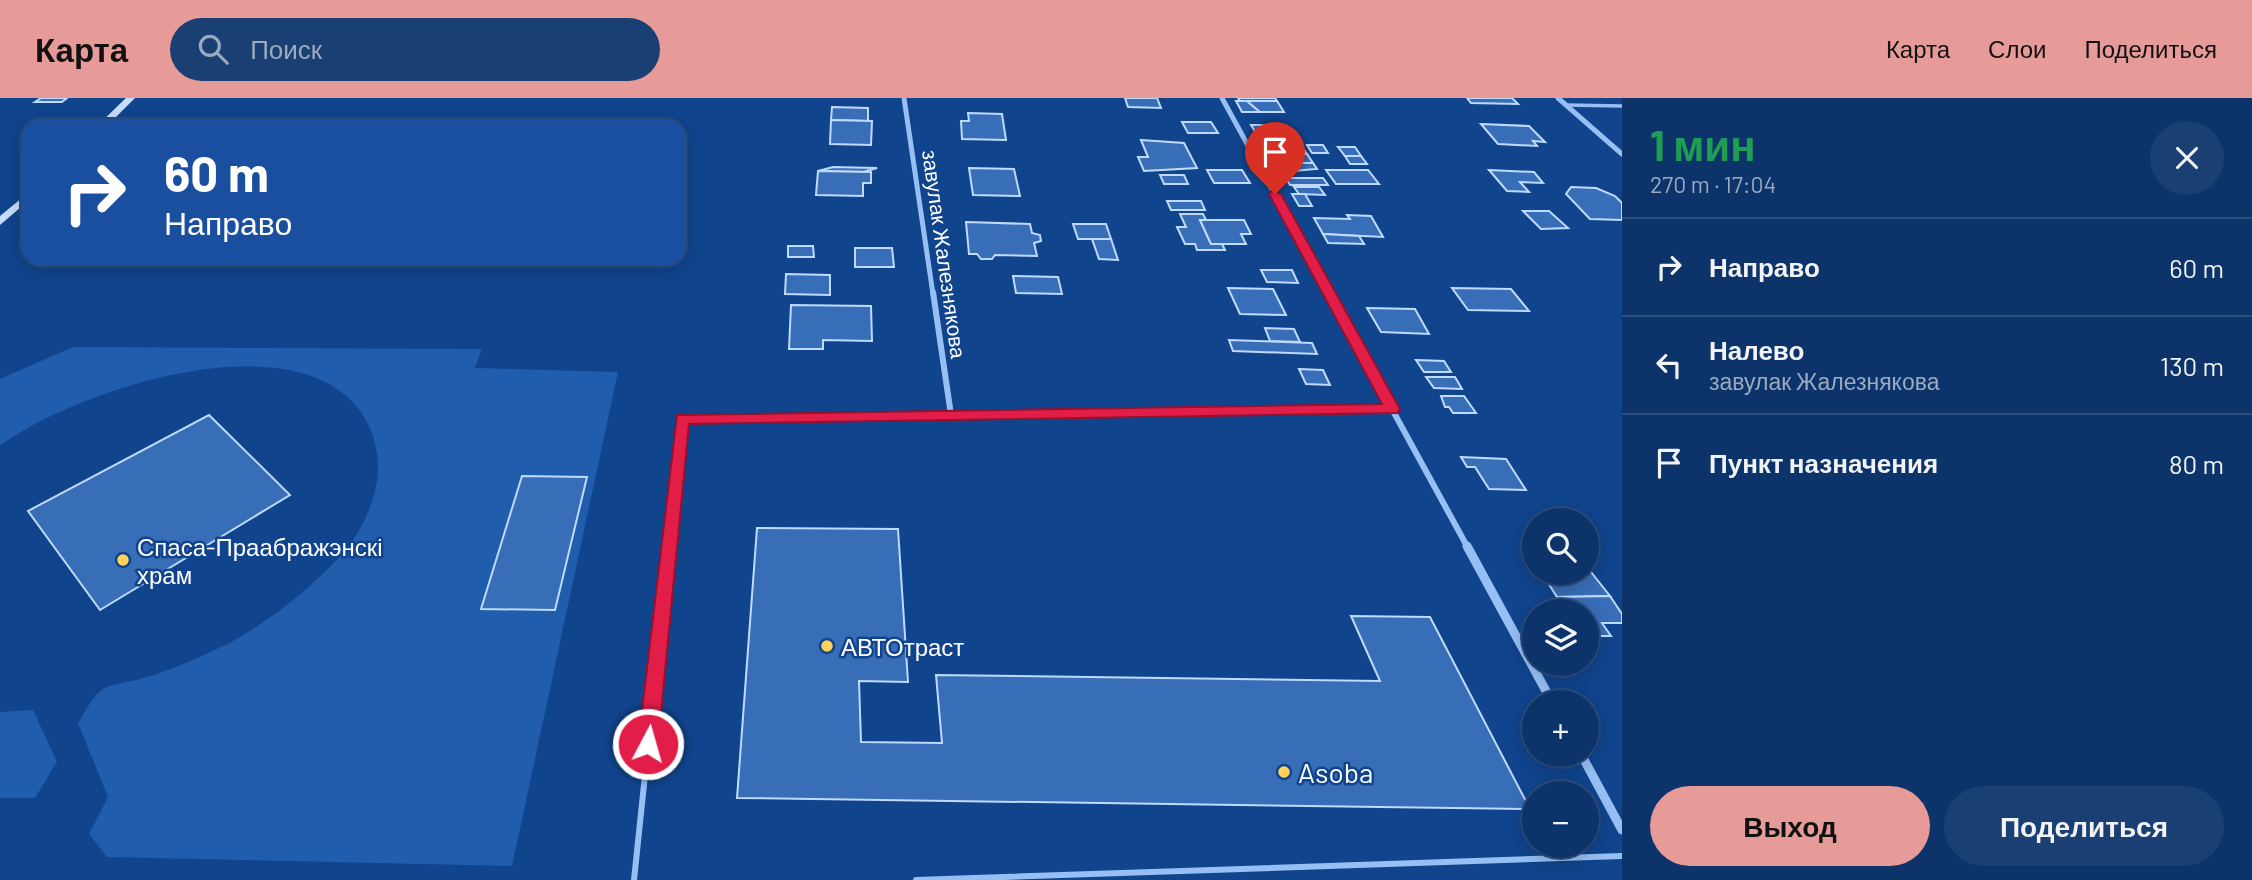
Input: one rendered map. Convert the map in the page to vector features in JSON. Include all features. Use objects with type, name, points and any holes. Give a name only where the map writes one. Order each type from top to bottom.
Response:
[{"type":"main road","points":[[109,119],[131,98]]},
{"type":"main road","points":[[0,222],[21,202]]},
{"type":"street","name":"завулак Жалезнякова","points":[[904,98],[951,415]]},
{"type":"street","points":[[1223,98],[1545,690]]},
{"type":"street","points":[[1558,98],[1622,154]]},
{"type":"street","points":[[951,415],[1392,409]]},
{"type":"street","points":[[1588,767],[1622,830]]},
{"type":"lane","points":[[1566,105],[1622,107]]},
{"type":"lane","points":[[634,880],[682,419],[951,415]]},
{"type":"lane","points":[[916,880],[1622,856]]},
{"type":"shaded area","points":[[73,347],[482,349],[475,368],[618,372],[512,866],[107,857],[89,834],[108,797],[78,723],[92,700],[107,687],[162,672],[235,640],[297,597],[335,561],[361,527],[372,502],[378,464],[369,426],[340,391],[299,372],[248,366],[192,371],[136,384],[82,403],[35,424],[0,446],[0,379]]},
{"type":"shaded area","points":[[33,710],[57,762],[35,798],[0,798],[0,712]]},
{"type":"building","points":[[41,98],[67,98],[62,102],[35,102]]},
{"type":"building","points":[[1125,98],[1157,98],[1161,108],[1128,107]]},
{"type":"building","points":[[1238,98],[1275,98],[1277,101],[1240,101]]},
{"type":"building","points":[[1467,98],[1512,98],[1518,104],[1471,103]]},
{"type":"building","points":[[1236,101],[1247,101],[1260,112],[1242,112]]},
{"type":"building","points":[[1247,101],[1277,101],[1284,112],[1260,112]]},
{"type":"building","points":[[832,107],[868,108],[868,121],[831,120]]},
{"type":"building","points":[[968,113],[1002,114],[1006,140],[962,139],[961,121],[969,121]]},
{"type":"building","points":[[831,120],[872,121],[871,145],[830,144]]},
{"type":"building","points":[[1182,122],[1211,122],[1218,133],[1188,133]]},
{"type":"building","points":[[1481,124],[1529,126],[1545,142],[1533,141],[1537,146],[1498,144]]},
{"type":"building","points":[[1251,125],[1277,125],[1282,134],[1256,133]]},
{"type":"building","points":[[1141,140],[1184,143],[1197,168],[1144,171],[1138,157],[1148,157]]},
{"type":"building","points":[[1260,140],[1297,140],[1307,154],[1269,154]]},
{"type":"building","points":[[1307,145],[1323,145],[1328,153],[1312,153]]},
{"type":"building","points":[[1338,147],[1355,147],[1361,156],[1345,156]]},
{"type":"building","points":[[1269,154],[1307,154],[1313,163],[1275,163]]},
{"type":"building","points":[[1345,156],[1361,156],[1367,164],[1350,164]]},
{"type":"building","points":[[1275,163],[1313,163],[1317,169],[1281,172]]},
{"type":"building","points":[[833,167],[877,168],[863,172],[818,171]]},
{"type":"building","points":[[969,168],[1014,169],[1020,196],[973,195]]},
{"type":"building","points":[[1207,170],[1242,170],[1250,183],[1214,183]]},
{"type":"building","points":[[1326,170],[1368,170],[1379,184],[1336,184]]},
{"type":"building","points":[[1489,170],[1534,172],[1543,183],[1520,182],[1529,192],[1507,191]]},
{"type":"building","points":[[818,171],[871,172],[871,183],[863,183],[863,196],[816,195]]},
{"type":"building","points":[[1160,175],[1184,175],[1188,184],[1164,184]]},
{"type":"building","points":[[1286,178],[1323,178],[1328,185],[1290,185]]},
{"type":"building","points":[[1294,187],[1319,187],[1325,195],[1299,194]]},
{"type":"building","points":[[1571,187],[1596,188],[1615,196],[1622,203],[1622,220],[1590,219],[1566,194]]},
{"type":"building","points":[[1292,194],[1305,194],[1312,206],[1299,206]]},
{"type":"building","points":[[1167,201],[1201,201],[1205,210],[1171,210]]},
{"type":"building","points":[[1523,211],[1549,211],[1568,228],[1541,229]]},
{"type":"building","points":[[1180,214],[1203,214],[1206,220],[1200,220],[1211,244],[1222,244],[1225,250],[1197,250],[1195,244],[1185,244],[1177,227],[1186,227]]},
{"type":"building","points":[[1347,215],[1371,216],[1383,237],[1323,234],[1314,218],[1350,219]]},
{"type":"building","points":[[1200,220],[1244,220],[1251,234],[1241,234],[1246,244],[1211,244]]},
{"type":"building","points":[[966,222],[1030,224],[1032,233],[1040,235],[1041,241],[1034,243],[1037,256],[995,255],[992,259],[981,259],[977,254],[969,254]]},
{"type":"building","points":[[1073,224],[1106,224],[1111,239],[1078,239]]},
{"type":"building","points":[[1323,234],[1359,236],[1364,244],[1328,243]]},
{"type":"building","points":[[1092,239],[1111,239],[1118,260],[1099,259]]},
{"type":"building","points":[[788,246],[813,246],[814,257],[788,257]]},
{"type":"building","points":[[855,248],[892,248],[894,267],[855,267]]},
{"type":"building","points":[[1261,270],[1292,270],[1298,283],[1267,282]]},
{"type":"building","points":[[786,274],[830,275],[830,295],[785,294]]},
{"type":"building","points":[[1013,276],[1058,277],[1062,294],[1016,293]]},
{"type":"building","points":[[1228,288],[1273,289],[1286,315],[1240,314]]},
{"type":"building","points":[[1452,288],[1511,289],[1529,311],[1468,310]]},
{"type":"building","points":[[791,305],[871,306],[872,341],[823,340],[823,349],[789,349]]},
{"type":"building","points":[[1367,308],[1415,309],[1429,334],[1381,332]]},
{"type":"building","points":[[1265,328],[1294,329],[1300,342],[1270,341]]},
{"type":"building","points":[[1229,340],[1312,343],[1317,354],[1233,351]]},
{"type":"building","points":[[1416,360],[1444,361],[1451,372],[1424,372]]},
{"type":"building","points":[[1299,369],[1323,370],[1330,385],[1306,384]]},
{"type":"building","points":[[1426,377],[1455,377],[1462,389],[1434,388]]},
{"type":"building","points":[[1441,396],[1464,396],[1476,413],[1453,413],[1449,407],[1445,407]]},
{"type":"building","name":"Спаса-Праабражэнскі храм","points":[[209,415],[290,495],[100,610],[28,511]]},
{"type":"building","points":[[1461,457],[1506,459],[1526,490],[1489,489],[1475,467],[1467,467]]},
{"type":"building","points":[[522,476],[587,477],[555,610],[481,609]]},
{"type":"building","name":"АВТОтраст","points":[[757,528],[898,529],[908,682],[859,681],[861,742],[942,743],[936,675],[1380,681],[1351,616],[1430,617],[1522,794],[1522,809],[737,798]]},
{"type":"building","points":[[1599,582],[1610,596],[1557,597],[1549,585],[1599,585]]},
{"type":"building","points":[[1610,596],[1622,614],[1622,623],[1602,623],[1611,636],[1599,636],[1599,599],[1557,597]]},
{"type":"place","name":"Спаса-Праабражэнскі храм","points":[[123,560]]},
{"type":"place","name":"АВТОтраст","points":[[827,646]]},
{"type":"place","name":"Asoba","points":[[1284,772]]},
{"type":"route","points":[[648,744],[682,419],[1392,409],[1275,194]]}]
